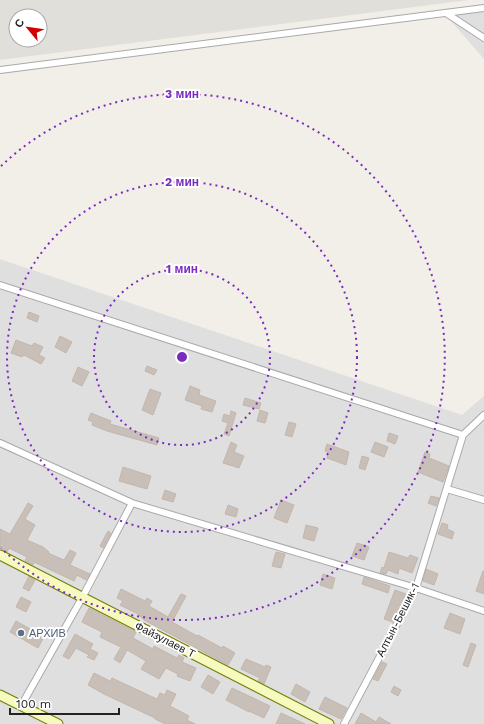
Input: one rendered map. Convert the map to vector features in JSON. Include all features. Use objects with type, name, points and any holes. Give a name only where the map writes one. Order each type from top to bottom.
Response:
[{"type":"street","points":[[0,70],[484,8]]},
{"type":"street","points":[[446,13],[484,38]]},
{"type":"street","points":[[0,285],[463,435],[484,415]]},
{"type":"street","name":"Алтын-Бешик-1","points":[[344,724],[416,588],[463,435]]},
{"type":"street","points":[[0,444],[132,503],[416,588],[484,611]]},
{"type":"street","points":[[447,489],[484,500]]},
{"type":"street","points":[[21,706],[82,598],[132,503]]},
{"type":"street","name":"Файзулаев Т","points":[[0,555],[329,724]]},
{"type":"street","points":[[0,695],[58,724]]},
{"type":"shaded area","points":[[0,0],[469,0],[0,60]]},
{"type":"shaded area","points":[[484,9],[484,59],[444,13]]},
{"type":"shaded area","points":[[0,259],[462,415],[484,396],[484,724],[0,724]]},
{"type":"building","points":[[29,312],[39,316],[37,322],[27,318]]},
{"type":"building","points":[[60,336],[72,342],[66,353],[55,347]]},
{"type":"building","points":[[16,340],[32,346],[34,343],[43,347],[39,355],[45,358],[41,364],[24,355],[22,357],[11,353]]},
{"type":"building","points":[[147,366],[157,370],[154,375],[145,371]]},
{"type":"building","points":[[78,367],[89,372],[82,386],[72,381]]},
{"type":"building","points":[[190,386],[200,390],[199,395],[216,401],[212,412],[201,409],[202,406],[185,400]]},
{"type":"building","points":[[150,389],[161,393],[153,415],[142,410]]},
{"type":"building","points":[[245,398],[261,403],[259,409],[243,405]]},
{"type":"building","points":[[260,410],[268,413],[265,423],[257,421]]},
{"type":"building","points":[[231,411],[236,413],[229,436],[224,434],[228,423],[222,421],[224,414],[230,416]]},
{"type":"building","points":[[91,413],[111,421],[110,424],[159,438],[157,445],[107,431],[92,425],[93,422],[88,420]]},
{"type":"building","points":[[289,422],[296,424],[292,437],[285,435]]},
{"type":"building","points":[[389,433],[398,436],[395,444],[387,441]]},
{"type":"building","points":[[231,442],[237,445],[234,452],[244,456],[239,468],[223,463]]},
{"type":"building","points":[[375,442],[388,447],[384,457],[371,452]]},
{"type":"building","points":[[327,444],[349,452],[346,465],[327,458],[328,452],[325,451]]},
{"type":"building","points":[[425,452],[430,454],[429,458],[449,466],[443,482],[418,472]]},
{"type":"building","points":[[362,456],[369,458],[365,470],[359,468]]},
{"type":"building","points":[[123,467],[151,476],[147,489],[119,481]]},
{"type":"building","points":[[165,490],[176,494],[173,502],[162,499]]},
{"type":"building","points":[[431,496],[439,498],[436,506],[428,503]]},
{"type":"building","points":[[281,500],[294,505],[287,523],[274,518]]},
{"type":"building","points":[[28,503],[33,506],[25,519],[35,525],[27,540],[43,547],[49,552],[48,553],[64,560],[70,550],[76,553],[70,565],[90,574],[86,580],[77,575],[74,581],[34,562],[33,565],[25,561],[27,557],[9,548],[7,552],[0,548],[0,529],[10,534]]},
{"type":"building","points":[[228,505],[238,509],[236,517],[225,514]]},
{"type":"building","points":[[442,523],[448,525],[447,529],[454,532],[452,539],[438,534]]},
{"type":"building","points":[[306,525],[318,528],[314,541],[303,538]]},
{"type":"building","points":[[108,531],[111,533],[103,548],[100,546]]},
{"type":"building","points":[[357,543],[369,547],[364,560],[352,556]]},
{"type":"building","points":[[276,552],[285,554],[281,568],[272,566]]},
{"type":"building","points":[[389,552],[408,558],[410,555],[418,558],[412,573],[399,568],[398,574],[388,570],[386,574],[380,573],[382,567],[384,568]]},
{"type":"building","points":[[426,569],[438,574],[434,585],[423,581]]},
{"type":"building","points":[[484,571],[484,594],[476,591]]},
{"type":"building","points":[[323,574],[335,578],[332,589],[320,585]]},
{"type":"building","points":[[29,576],[35,580],[29,591],[23,588]]},
{"type":"building","points":[[364,577],[390,586],[388,593],[362,584]]},
{"type":"building","points":[[121,589],[145,601],[147,598],[152,601],[149,606],[168,617],[181,594],[186,596],[172,622],[197,636],[198,635],[222,648],[223,646],[235,653],[228,665],[144,620],[138,614],[120,605],[123,601],[117,598]]},
{"type":"building","points":[[395,590],[406,594],[393,622],[384,619]]},
{"type":"building","points":[[21,597],[31,602],[26,612],[16,607]]},
{"type":"building","points":[[89,608],[136,632],[133,638],[153,649],[154,646],[177,658],[179,655],[184,658],[182,662],[196,668],[190,681],[177,676],[178,674],[166,668],[159,679],[141,669],[146,661],[127,650],[120,663],[114,659],[121,647],[100,637],[102,632],[82,622]]},
{"type":"building","points":[[450,613],[465,619],[460,634],[444,628]]},
{"type":"building","points":[[16,621],[44,637],[38,648],[10,632]]},
{"type":"building","points":[[75,634],[93,644],[90,649],[98,653],[94,660],[87,657],[89,655],[76,648],[69,659],[63,656]]},
{"type":"building","points":[[471,643],[476,645],[468,667],[463,665]]},
{"type":"building","points":[[246,659],[265,667],[266,665],[271,667],[264,684],[258,681],[260,678],[241,669]]},
{"type":"building","points":[[382,662],[387,664],[378,681],[373,679]]},
{"type":"building","points":[[94,673],[110,681],[112,678],[157,699],[160,693],[165,695],[167,690],[176,694],[170,706],[189,716],[187,720],[195,724],[165,724],[104,694],[88,685]]},
{"type":"building","points":[[208,675],[220,682],[213,694],[201,687]]},
{"type":"building","points":[[296,684],[310,692],[305,702],[291,694]]},
{"type":"building","points":[[394,686],[401,690],[398,696],[391,692]]},
{"type":"building","points":[[232,688],[270,706],[264,718],[226,700]]},
{"type":"building","points":[[325,697],[347,708],[341,719],[319,709]]},
{"type":"building","points":[[281,713],[305,724],[276,724]]},
{"type":"building","points":[[361,713],[376,722],[379,717],[391,724],[355,724]]},
{"type":"place","name":"АРХИВ","points":[[21,633]]}]
